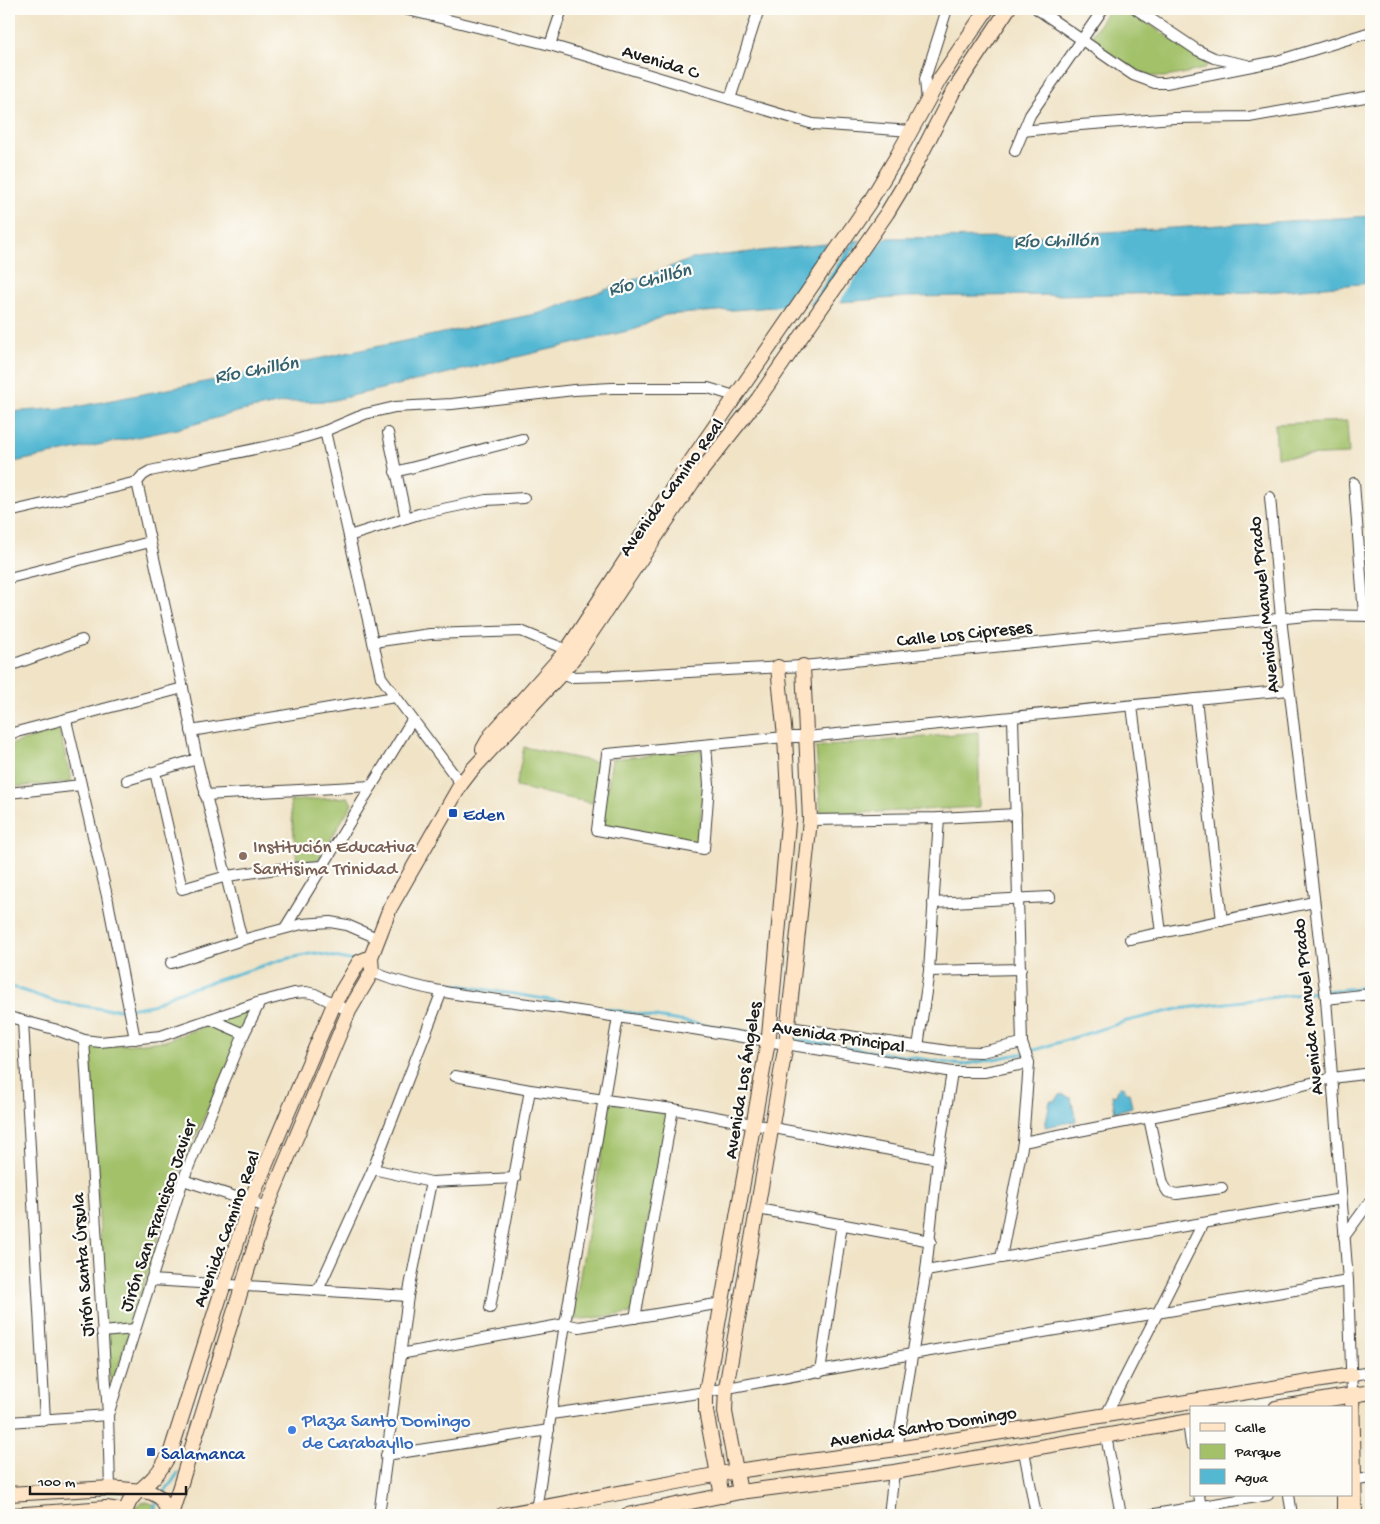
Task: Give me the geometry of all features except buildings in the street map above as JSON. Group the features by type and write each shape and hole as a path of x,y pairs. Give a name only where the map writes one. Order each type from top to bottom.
{"main road":[{"name":"Avenida Camino Real","path":"471,771 491,735 567,650 682,474 869,203 939,80 987,9"},
{"name":"Avenida Camino Real","path":"170,1515 267,1208 349,1011 372,972 371,957 390,908 461,784 560,675 581,647 692,483 758,399 888,213 913,170 953,92 1008,9"},
{"name":"Avenida Los Ángeles","path":"740,1492 725,1412 726,1388 786,1044 810,820 802,666"},
{"name":"Avenida Los Ángeles","path":"722,1496 706,1410 706,1392 770,1024 789,812 785,737 778,667"},
{"name":"Avenida Camino Real","path":"125,1513 128,1503 137,1491 153,1478 164,1465 171,1451 250,1202 334,1004 359,962 371,957"},
{"name":"Avenida Manuel Prado","path":"1344,1400 1345,1376"},
{"name":"Avenida Santo Domingo","path":"502,1515 717,1474 897,1449 1345,1376"},
{"path":"1293,1406 1344,1400 1371,1392"},
{"path":"627,1515 740,1492 894,1472 1190,1422"},
{"name":"Avenida Manuel Prado","path":"1353,1481 1355,1515"},
{"path":"9,1494 110,1488 137,1491 152,1493 161,1498 170,1515"},
{"path":"1344,1496 1344,1515"},
{"path":"13,1515 106,1508 125,1513"}],"street":[{"name":"Avenida C","path":"404,9 550,45 813,124 911,131"},
{"path":"550,45 562,9"},
{"path":"730,99 759,9"},
{"path":"927,103 925,79 948,9"},
{"path":"1036,9 1133,75 1155,83 1166,83 1277,61 1371,32"},
{"path":"1015,151 1030,115 1102,9"},
{"path":"1136,9 1197,50 1214,58 1253,66"},
{"path":"1023,131 1174,118 1249,116 1371,96"},
{"path":"9,512 137,482 150,471 293,440 325,431 365,414 395,406 452,404 574,390 622,387 699,387 738,392"},
{"path":"325,431 381,678 461,784"},
{"path":"388,433 406,518"},
{"path":"395,472 522,439"},
{"path":"137,482 183,688 196,759 242,940"},
{"path":"1354,483 1367,615"},
{"name":"Avenida Manuel Prado","path":"1270,497 1280,618 1326,999 1348,1281 1345,1376"},
{"path":"349,536 406,518 486,500 524,498"},
{"path":"9,578 150,542"},
{"name":"Calle Los Cipreses","path":"560,675 571,677 614,676 802,666 1280,618 1316,615 1367,615"},
{"path":"373,642 430,634 521,631 567,650"},
{"path":"9,666 82,640"},
{"path":"9,734 183,688"},
{"path":"706,745 709,785 704,849 597,830 607,754 785,737 806,737 1012,718 1289,690"},
{"path":"191,731 395,696"},
{"path":"1196,699 1222,921"},
{"path":"1132,706 1161,933"},
{"path":"1000,1258 1022,1142 1029,1063 1022,1043 1012,718"},
{"path":"66,720 108,896 135,1039"},
{"path":"285,928 412,720"},
{"path":"127,780 196,759"},
{"path":"155,772 182,889 227,876 277,869 324,866"},
{"path":"9,792 81,785"},
{"path":"205,795 372,786"},
{"path":"810,820 940,818 1016,814"},
{"path":"918,1047 929,971 940,818"},
{"path":"933,903 1018,897 1050,897"},
{"path":"1130,939 1314,902"},
{"path":"171,963 242,940 302,924 330,922 347,925 377,938"},
{"path":"929,971 1021,969"},
{"name":"Avenida Principal","path":"372,972 388,979 442,991 618,1017 952,1072 984,1072 1029,1063"},
{"path":"318,1290 374,1169 442,991"},
{"path":"9,1016 84,1040 100,1042 167,1034 260,1002 294,993 306,992 315,994 349,1011"},
{"path":"1326,999 1371,994"},
{"name":"Jirón San Francisco Javier","path":"108,1415 183,1180 244,1034 260,1002"},
{"path":"536,1510 565,1324 618,1017"},
{"path":"210,1019 244,1034"},
{"path":"23,1021 45,1420"},
{"name":"Avenida Principal","path":"770,1024 948,1051 981,1052 1022,1043"},
{"name":"Jirón Santa Úrsula","path":"84,1040 108,1415 110,1488"},
{"path":"897,1449 931,1241 938,1159 952,1072"},
{"path":"1022,1142 1262,1095 1332,1078 1371,1073"},
{"path":"455,1076 530,1090 673,1109 938,1159"},
{"path":"490,1308 530,1090"},
{"path":"635,1318 673,1109"},
{"path":"1149,1118 1163,1184 1168,1192 1177,1194 1222,1188"},
{"path":"374,1169 431,1182 515,1178"},
{"path":"183,1180 267,1208"},
{"path":"378,1515 408,1296 431,1182"},
{"path":"926,1271 1341,1199"},
{"path":"1344,1237 1371,1200"},
{"path":"758,1209 931,1241"},
{"path":"1106,1415 1203,1223"},
{"path":"820,1372 842,1224"},
{"path":"151,1280 408,1296"},
{"path":"551,1414 706,1392 912,1354 1156,1315 1348,1281"},
{"path":"400,1354 565,1324 579,1327 722,1303"},
{"path":"102,1332 134,1329"},
{"path":"1345,1376 1371,1372"},
{"path":"9,1422 108,1415"},
{"path":"386,1455 549,1430"},
{"path":"1106,1436 1121,1515"},
{"path":"1024,1451 1036,1515"},
{"path":"889,1515 894,1472"},
{"path":"1353,1481 1371,1478"},
{"path":"1199,1496 1202,1511"},
{"path":"1149,1515 1202,1511 1264,1496"},
{"path":"1290,1496 1292,1515"}],"green space":[{"path":"1109,9 1127,9 1195,55 1204,58 1207,61 1207,66 1203,69 1163,77 1154,76 1135,69 1090,39"},
{"path":"1347,421 1349,454 1277,457 1275,424"},
{"path":"59,730 72,782 15,787 9,763 9,745"},
{"path":"978,732 980,807 821,815 816,747"},
{"path":"524,747 600,763 592,803 516,787"},
{"path":"702,750 703,789 699,843 602,824 612,759"},
{"path":"348,797 352,804 318,860 297,862 290,801"},
{"path":"253,1008 178,1176 111,1390 105,1325 90,1048 165,1041"},
{"path":"611,1102 668,1114 631,1314 572,1320"},
{"path":"142,1502 155,1505 159,1515 132,1515 135,1507"}],"water":[{"name":"Río Chillón","path":"1371,216 1371,283 1267,292 908,297 665,315 636,329 330,401 287,402 241,411 177,429 9,463 9,412 76,407 540,313 695,258 882,238 1023,237"},
{"path":"1120,1087 1124,1088 1125,1092 1129,1092 1132,1107 1115,1112 1112,1095 1116,1094"},
{"path":"1061,1094 1071,1098 1076,1121 1045,1127 1050,1101 1055,1101"}],"pier":[{"path":"886,235 838,304 816,306 863,237"},
{"path":"855,238 809,306 785,308 830,241"}],"waterway":[{"path":"9,986 57,1002 103,1009 129,1009 152,1005 176,993 281,960 315,953 354,961"},
{"path":"390,974 767,1035"},
{"path":"790,1039 962,1065 1025,1053 1127,1021 1178,1009 1371,987"},
{"path":"224,1324 224,1318 235,1287"},
{"path":"163,1495 178,1473"},
{"path":"131,1508 144,1515 149,1515 158,1502"}],"place":[{"name":"Eden","path":"453,813"},
{"name":"Institución Educativa Santisima Trinidad","path":"243,856"},
{"name":"Plaza Santo Domingo de Carabayllo","path":"292,1430"},
{"name":"Salamanca","path":"151,1452"}]}
